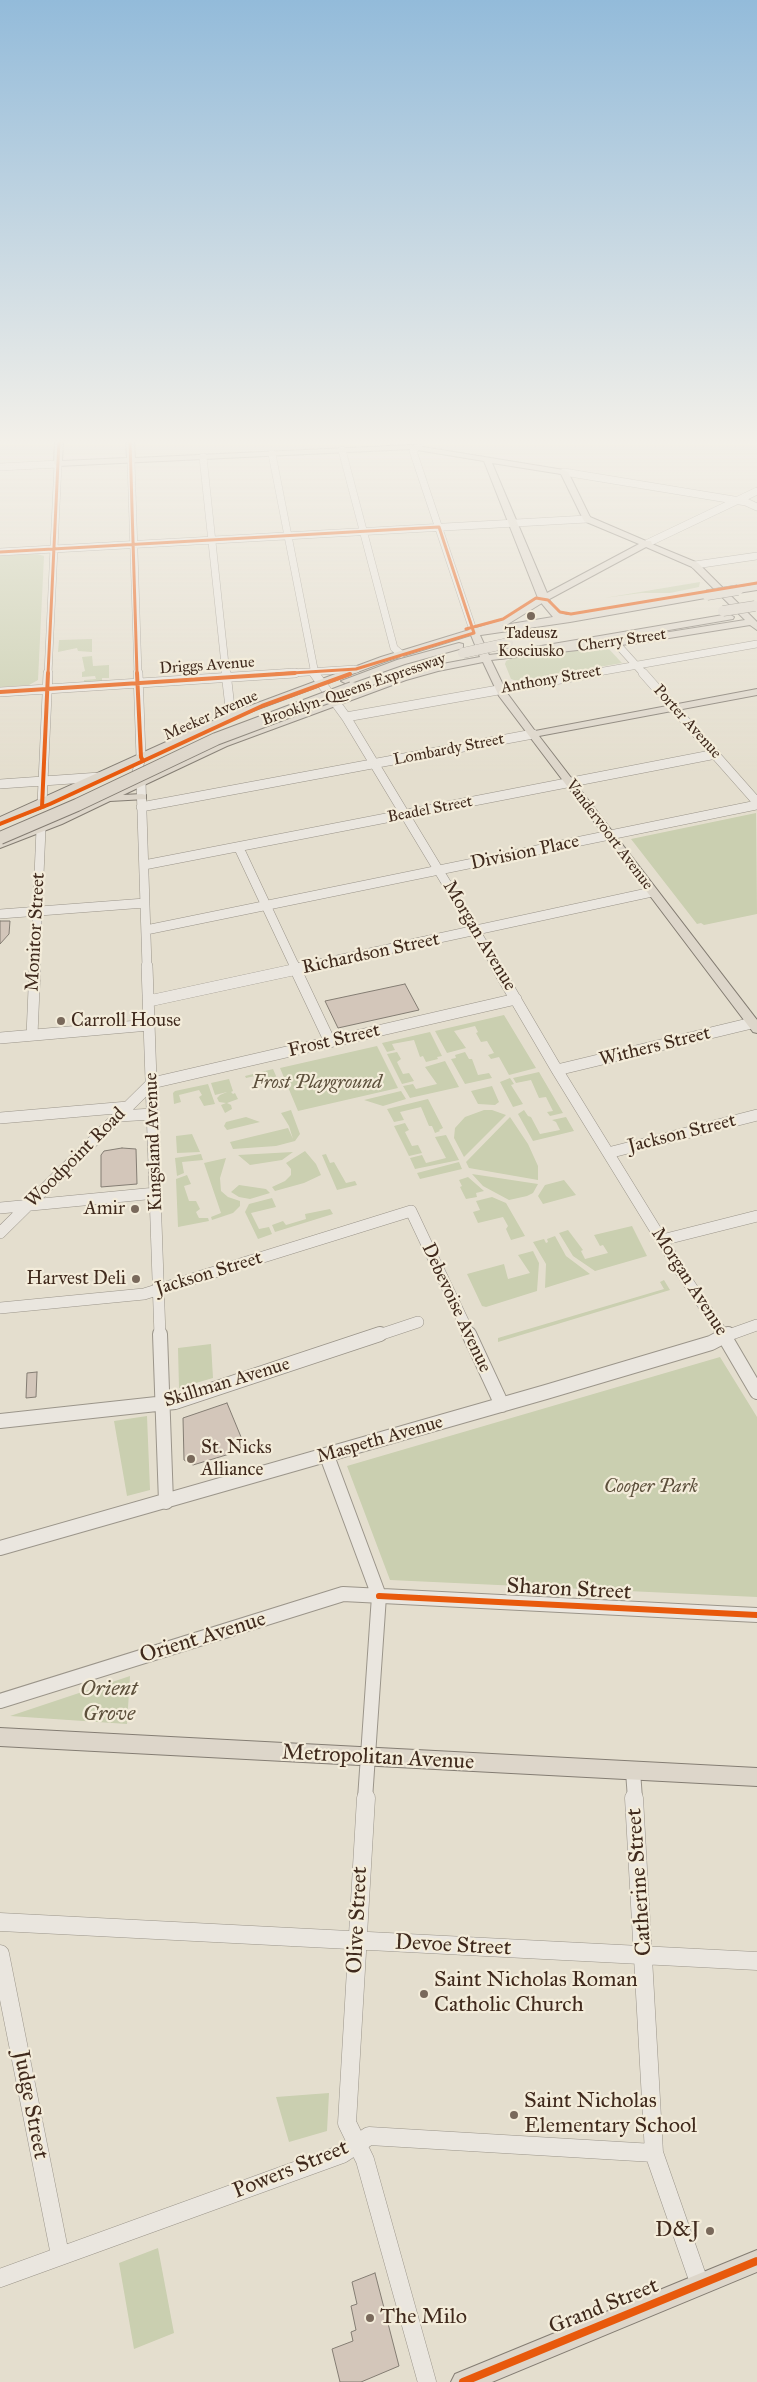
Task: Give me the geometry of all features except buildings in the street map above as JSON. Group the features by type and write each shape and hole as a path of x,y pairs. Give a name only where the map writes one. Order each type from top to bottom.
{"highway":[{"path":"740,592 757,587"},
{"name":"Brooklyn-Queens Expressway","path":"0,828 57,804 218,729 350,684 417,665 494,638 717,606 740,592 757,592"},
{"path":"543,599 554,614 570,619"},
{"path":"474,633 570,619 717,606 755,612"},
{"path":"651,619 717,606"},
{"path":"500,656 717,606"},
{"name":"Brooklyn-Queens Expressway","path":"461,649 508,643 670,615"},
{"name":"Brooklyn-Queens Expressway","path":"0,838 78,805 227,735 350,684"}],"main road":[{"path":"526,552 543,599"},
{"name":"Meeker Avenue","path":"0,821 42,804 231,716 356,669 510,620 543,599 631,552"},
{"path":"668,552 695,565 755,612"},
{"name":"Cherry Street","path":"486,659 616,643 755,612"},
{"name":"Vandervoort Avenue","path":"474,633 500,690 755,1026"},
{"name":"Meeker Avenue","path":"0,845 40,829 223,744 415,674 486,659"},
{"name":"Lombardy Street","path":"533,734 757,692"},
{"path":"104,800 141,802"},
{"name":"Metropolitan Avenue","path":"0,1737 757,1777"},
{"name":"Grand Street","path":"464,2382 757,2262"}],"street":[{"path":"42,804 54,552"},
{"name":"Kingsland Avenue","path":"133,552 141,757 137,772 142,782 141,802 166,1502"},
{"path":"213,552 231,716"},
{"name":"Morgan Avenue","path":"291,552 313,672 346,717 608,1153 724,1336 757,1392"},
{"path":"369,552 394,648 401,654"},
{"path":"447,552 474,633"},
{"path":"695,565 757,556"},
{"name":"Porter Avenue","path":"616,643 716,754 757,804"},
{"name":"Anthony Street","path":"346,717 757,644"},
{"name":"Driggs Avenue","path":"0,692 356,669"},
{"name":"Lombardy Street","path":"141,802 374,764 533,734"},
{"name":"Beadel Street","path":"144,865 716,754"},
{"path":"0,784 100,777"},
{"name":"Division Place","path":"146,930 757,804"},
{"name":"Monitor Street","path":"32,1035 40,829"},
{"path":"239,848 330,1042"},
{"name":"Richardson Street","path":"149,1001 652,892"},
{"path":"0,914 145,903"},
{"name":"Frost Street","path":"152,1083 516,999"},
{"path":"0,1038 149,1025"},
{"name":"Withers Street","path":"558,1070 755,1026"},
{"name":"Woodpoint Road","path":"0,1233 152,1083"},
{"path":"0,1118 128,1107"},
{"path":"119,1116 153,1114"},
{"name":"Jackson Street","path":"608,1153 757,1115"},
{"path":"0,1208 156,1193"},
{"name":"Jackson Street","path":"0,1308 144,1294 411,1210"},
{"name":"Debevoise Avenue","path":"411,1210 502,1405"},
{"path":"662,1240 757,1216"},
{"name":"Skillman Avenue","path":"0,1421 175,1402 418,1322"},
{"name":"Maspeth Avenue","path":"0,1548 502,1405 711,1343 724,1336 757,1325"},
{"name":"Olive Street","path":"327,1456 379,1596 347,2124 365,2160 427,2382"},
{"name":"Orient Avenue","path":"0,1701 343,1594 379,1596"},
{"name":"Sharon Street","path":"379,1596 757,1615"},
{"name":"Catherine Street","path":"633,1771 654,2153 700,2285"},
{"name":"Devoe Street","path":"0,1922 757,1961"},
{"name":"Judge Street","path":"0,1954 60,2255"},
{"name":"Powers Street","path":"0,2278 342,2154 369,2136 654,2153"}],"green space":[{"path":"37,554 44,556 38,680 29,685 0,687 0,556"},
{"path":"700,582 699,587 670,593 641,593 604,598"},
{"path":"92,639 92,652 78,651 77,648 58,652 59,640"},
{"path":"607,647 622,663 517,681 511,679 505,664 506,661 512,658"},
{"path":"92,656 93,666 109,665 109,678 102,678 102,681 84,683 84,680 96,679 95,676 82,677 82,672 85,671 82,657"},
{"path":"756,813 757,914 704,925 701,923 697,924 631,839"},
{"path":"504,1015 536,1068 509,1075 499,1057 491,1059 488,1055 494,1053 487,1041 481,1042 476,1033 478,1032 475,1026 454,1031 466,1048 447,1053 435,1031"},
{"path":"430,1032 442,1056 426,1062 423,1056 420,1057 414,1040 392,1044 395,1050 387,1052 382,1043"},
{"name":"Frost Playground","path":"377,1046 398,1088 298,1111 280,1068"},
{"path":"397,1052 401,1059 397,1062 403,1074 409,1073 414,1081 402,1084 387,1054"},
{"path":"465,1052 469,1059 472,1059 478,1075 489,1073 492,1078 465,1084 451,1059 456,1058 455,1055"},
{"path":"445,1061 459,1087 410,1098 403,1086 413,1084 416,1089 437,1084 425,1067"},
{"path":"273,1069 280,1085 268,1087 264,1074 246,1078 245,1076"},
{"path":"539,1072 563,1113 550,1116 547,1112 553,1111 546,1097 539,1098 531,1080 516,1083 513,1078"},
{"path":"510,1078 514,1084 511,1085 523,1104 513,1107 500,1082"},
{"path":"229,1079 233,1091 231,1092 235,1093 238,1099 227,1103 231,1105 232,1109 225,1113 221,1105 226,1103 219,1102 217,1098 227,1092 215,1095 211,1083"},
{"path":"208,1084 215,1104 204,1106 199,1097 202,1095 199,1090 179,1095 181,1102 174,1104 173,1093 175,1091"},
{"path":"492,1086 499,1102 495,1105 478,1104 471,1091"},
{"path":"401,1091 406,1099 383,1106 364,1100"},
{"path":"428,1099 443,1128 435,1133 432,1126 429,1126 421,1107 400,1112 404,1120 394,1122 387,1109"},
{"path":"291,1110 300,1134 295,1141 276,1146 233,1149 230,1142 288,1128 293,1139 289,1126 281,1113"},
{"path":"484,1110 492,1110 506,1115 464,1157 454,1138 455,1128 465,1117"},
{"path":"524,1110 531,1117 540,1134 560,1130 556,1122 552,1120 566,1117 574,1131 533,1141 518,1114"},
{"path":"246,1117 260,1122 227,1130 224,1126 226,1122"},
{"path":"510,1117 528,1144 538,1166 538,1180 469,1168 466,1162"},
{"path":"405,1123 409,1130 405,1132 412,1146 418,1145 422,1153 409,1156 394,1126"},
{"path":"192,1134 200,1152 177,1153 176,1136"},
{"path":"446,1135 459,1160 415,1169 410,1158 422,1155 426,1163 446,1158 435,1137"},
{"path":"305,1151 316,1164 321,1175 304,1183 275,1191 272,1187 285,1181 291,1175 291,1169 286,1163"},
{"path":"293,1152 282,1160 250,1165 238,1155"},
{"path":"201,1154 203,1160 182,1162 184,1173 177,1176 175,1158"},
{"path":"326,1154 330,1163 334,1162 346,1183 355,1181 357,1185 337,1190 322,1155"},
{"path":"226,1158 220,1178 221,1191 228,1197 240,1201 240,1206 233,1213 212,1220 211,1217 221,1213 204,1163"},
{"path":"459,1162 462,1169 420,1179 417,1173"},
{"path":"472,1174 538,1184 533,1193 509,1200 483,1186"},
{"path":"187,1175 191,1184 184,1186 189,1201 196,1201 200,1209 196,1212 199,1218 208,1218 209,1221 178,1227 176,1179"},
{"path":"468,1177 484,1191 476,1193 477,1197 466,1199 459,1180"},
{"path":"564,1180 576,1195 543,1204 538,1196 545,1185"},
{"path":"239,1185 266,1189 270,1193 250,1199 239,1197 231,1192"},
{"path":"492,1197 506,1203 525,1236 511,1240 506,1229 508,1226 503,1217 478,1223 473,1212 480,1210 476,1201"},
{"path":"272,1198 276,1207 251,1213 259,1229 269,1227 272,1234 258,1239 245,1212 249,1204"},
{"path":"330,1209 333,1214 275,1232 272,1225 283,1221 286,1225 306,1219 305,1214"},
{"path":"632,1226 647,1256 595,1271 573,1256 559,1233 568,1230 583,1250 581,1251 585,1259 608,1253 603,1245 600,1246 594,1235"},
{"path":"555,1236 566,1256 590,1274 545,1288 546,1264 533,1242 544,1239 546,1243 548,1242 547,1239"},
{"path":"533,1251 539,1263 537,1291 486,1307 482,1306 467,1274 504,1264 508,1279 530,1273 518,1255"},
{"path":"664,1280 670,1290 498,1342 498,1338 664,1289 660,1282"},
{"path":"211,1344 213,1378 179,1388 178,1348"},
{"name":"Cooper Park","path":"720,1357 757,1417 757,1597 390,1580 347,1466"},
{"path":"147,1416 150,1490 127,1496 114,1421"},
{"name":"Orient Grove","path":"130,1676 127,1724 10,1716"},
{"path":"329,2093 327,2131 289,2142 276,2097"},
{"path":"158,2248 174,2333 134,2349 119,2263"}],"cycle path":[{"path":"42,807 54,552"},
{"path":"133,552 137,683 141,757 143,761"},
{"path":"0,692 356,669 474,633 447,552"},
{"path":"466,629 503,619 536,598 548,600 560,612 571,614 757,583"},
{"path":"0,824 50,804 262,706 350,674"},
{"path":"379,1596 757,1615"},
{"path":"463,2382 757,2261"}],"place":[{"name":"Tadeusz Kosciusko","path":"531,616"},
{"name":"Carroll House","path":"61,1021"},
{"name":"Amir","path":"135,1209"},
{"name":"Harvest Deli","path":"136,1279"},
{"name":"St. Nicks Alliance","path":"191,1459"},
{"name":"Saint Nicholas Roman Catholic Church","path":"424,1994"},
{"name":"Saint Nicholas Elementary School","path":"514,2115"},
{"name":"D&J","path":"710,2231"},
{"name":"The Milo","path":"370,2318"}]}
